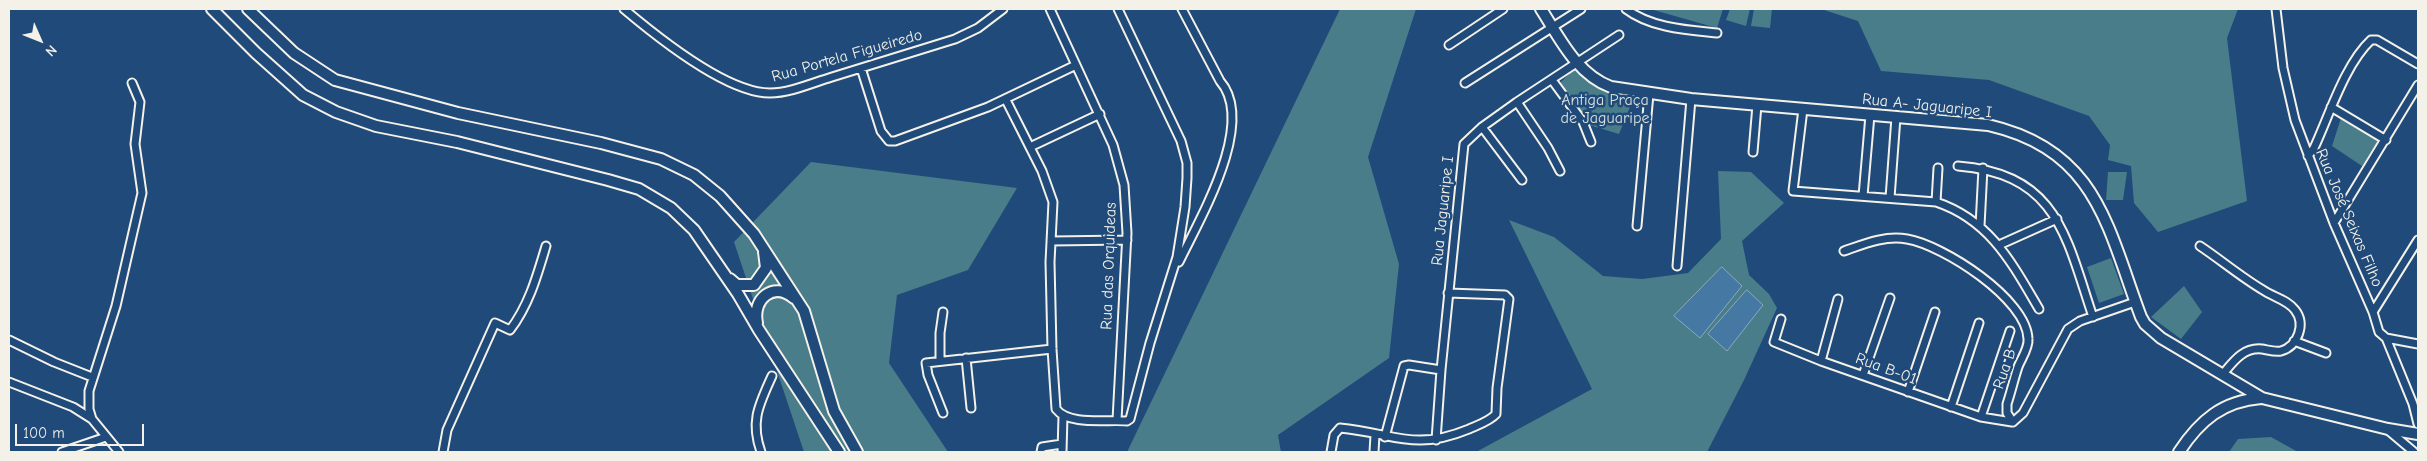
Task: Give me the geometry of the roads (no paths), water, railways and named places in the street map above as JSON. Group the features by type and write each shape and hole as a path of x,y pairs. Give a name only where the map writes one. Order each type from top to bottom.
{"main road":[{"path":"212,9 256,53 303,94 336,112 376,126 457,142 640,189 671,208 694,230 738,294 759,330 839,452"},
{"path":"248,9 294,53 335,80 458,113 601,143 661,159 694,175 720,196 762,245 804,311 834,411 856,452"},
{"name":"Rua A- Jaguaripe I","path":"1541,9 1584,72 1600,83 1620,90 1691,99 1972,124 2003,129 2036,142 2064,160 2084,182 2100,206 2141,317 2152,331 2262,398"},
{"path":"722,272 737,285 754,284 766,268 766,257 762,245"},
{"path":"759,330 755,314 759,303 771,291 777,290 787,293 804,311"},
{"path":"2179,452 2194,431 2214,412 2238,401 2262,398 2388,430 2418,434"}],"street":[{"name":"Rua Portela Figueiredo","path":"624,9 693,61 729,81 757,92 782,92 967,34 1003,9"},
{"name":"Rua das Orquideas","path":"1050,9 1100,114 1122,171 1127,213 1127,240 1116,420"},
{"path":"1118,9 1184,151 1187,178 1185,207 1173,276"},
{"path":"1006,100 1030,147 1051,196 1052,349 1056,409 1063,416 1092,421 1127,421 1130,419 1150,343 1173,276 1222,172 1231,126 1232,106 1228,91 1220,81 1182,9"},
{"path":"1449,45 1503,9"},
{"path":"1465,83 1581,9"},
{"path":"1626,9 1663,25 1682,30 1717,33"},
{"name":"Rua José Seixas Filho","path":"2276,12 2288,96 2308,156 2334,223 2373,312 2379,332 2386,338 2413,404 2418,424"},
{"name":"Rua Jaguaripe I","path":"1436,440 1448,293 1464,144 1482,127 1517,102 1619,35"},
{"path":"2308,156 2319,137 2331,107 2363,50 2371,40 2377,40 2418,64"},
{"path":"861,68 881,132 889,141 900,140 1006,100 1076,65"},
{"path":"1552,80 1583,122 1590,142"},
{"path":"92,419 88,401 92,377 116,306 142,193 135,144 140,102 132,83"},
{"path":"2334,223 2418,85"},
{"path":"1636,226 1649,94"},
{"path":"1677,266 1691,99"},
{"path":"1517,102 1548,148 1560,171"},
{"path":"1753,152 1757,104"},
{"path":"2331,107 2386,140"},
{"path":"1803,109 1793,191 1936,202 1947,206 1980,226 1999,245 2038,309"},
{"path":"1030,147 1100,114"},
{"path":"1863,196 1870,115"},
{"path":"1890,198 1896,117"},
{"path":"1482,127 1522,180"},
{"path":"1958,166 1983,168 2008,176 2024,185 2050,208 2065,235 2093,317"},
{"path":"1936,202 1938,168"},
{"path":"1980,226 1983,168"},
{"path":"1999,245 2057,219"},
{"name":"Rua B","path":"1844,251 1884,239 1906,238 1929,244 1979,275 2002,294 2025,324 2029,341 2007,404 2007,413 2013,422 2023,413 2068,329 2080,321 2135,302"},
{"path":"1051,241 1127,240"},
{"path":"2373,312 2418,240"},
{"path":"443,452 448,430 495,323 510,330 518,320 532,292 546,246"},
{"path":"2200,246 2264,291 2295,309 2300,322 2294,341 2281,351 2249,350 2241,354 2222,375"},
{"path":"1331,452 1334,436 1340,428 1404,440 1436,440 1469,429 1496,414 1497,388 1510,299 1505,296 1448,293"},
{"path":"1821,362 1838,298"},
{"path":"1863,375 1890,298"},
{"path":"940,361 940,333 943,312"},
{"path":"1908,392 1934,312"},
{"name":"Rua B-01","path":"1781,319 1774,342 1821,362 1981,417 2013,422"},
{"path":"1951,406 1979,323"},
{"path":"1981,417 2010,331"},
{"path":"2386,338 2418,344"},
{"path":"9,340 54,362 92,377"},
{"path":"2294,341 2326,353"},
{"path":"943,413 928,375 926,363 1052,349"},
{"path":"966,358 971,408"},
{"path":"1385,437 1404,366 1409,365 1441,370"},
{"path":"761,452 755,424 756,414 772,376"},
{"path":"9,382 73,407 92,419 119,452"},
{"path":"1041,452 1042,447 1062,448 1063,416"},
{"path":"2388,430 2414,452"},
{"path":"1374,452 1375,435"},
{"path":"62,452 106,437"}],"water":[{"path":"1722,267 1742,286 1700,338 1674,316"},
{"path":"1747,290 1763,305 1727,351 1708,334"}],"park label":[{"name":"Antiga Praça de Jaguaripe","path":"1605,109"}]}
